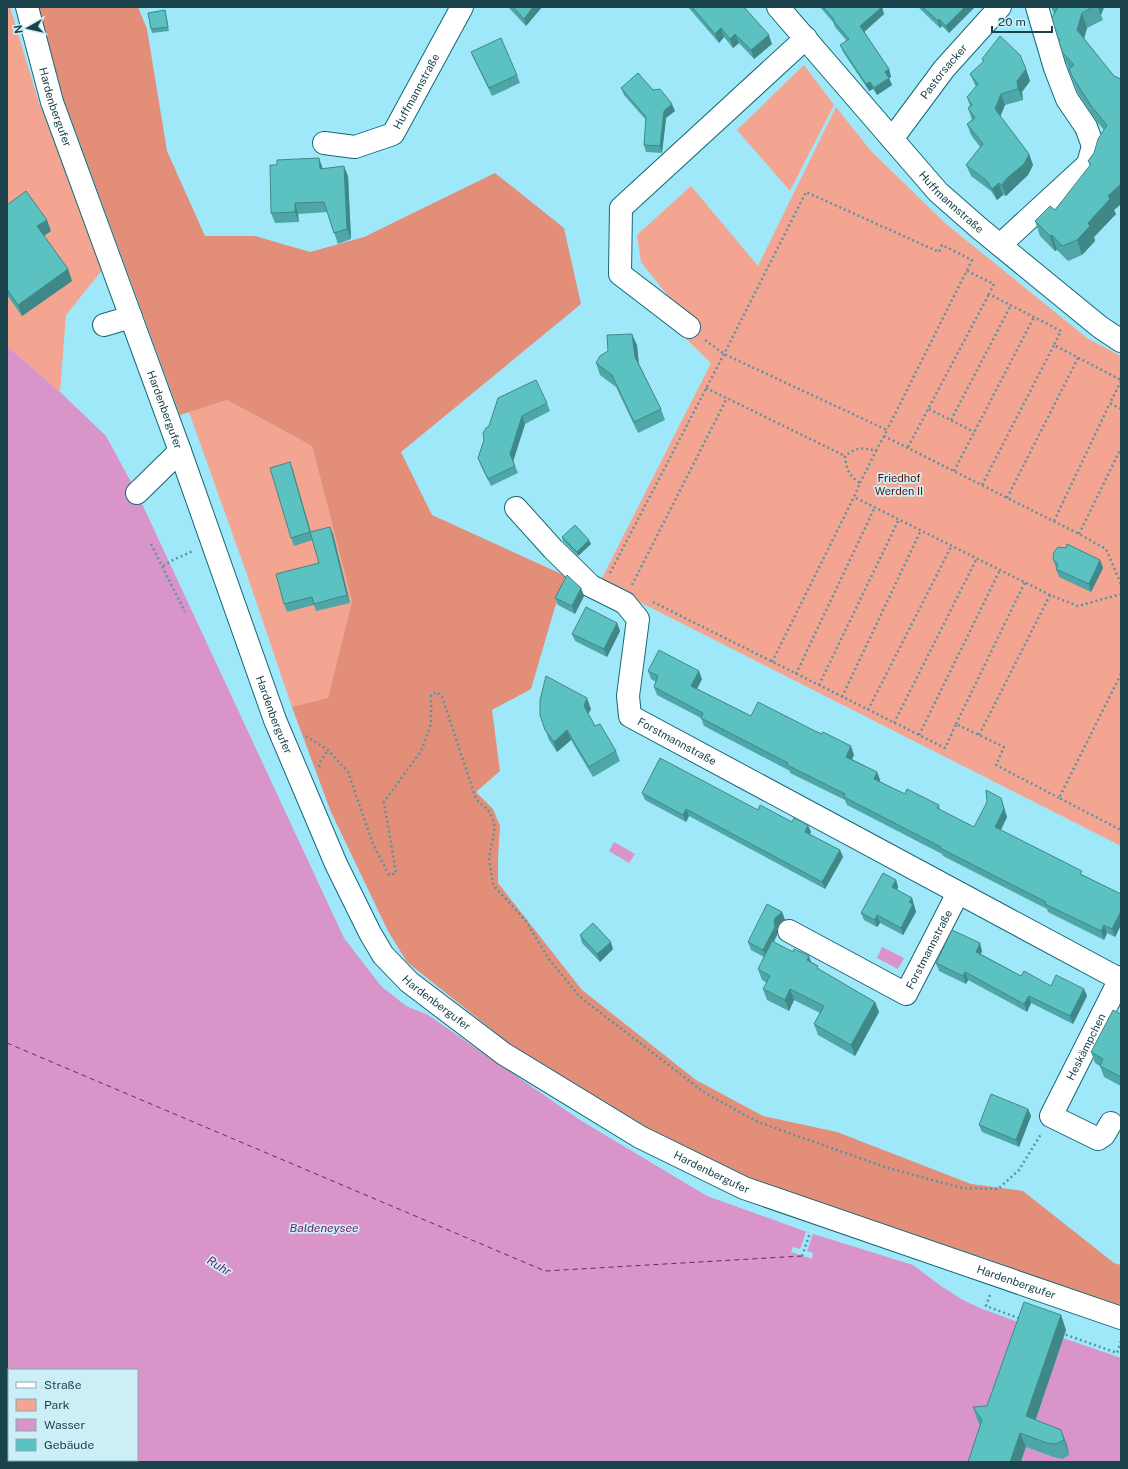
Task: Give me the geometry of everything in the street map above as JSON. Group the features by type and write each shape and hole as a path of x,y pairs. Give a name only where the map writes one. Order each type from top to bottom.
{"street":[{"name":"Hardenbergufer","path":"27,7 52,102 180,451 275,720 336,864 370,933 383,955 410,982 504,1054 640,1137 744,1188 1121,1318"},
{"name":"Huffmannstraße","path":"324,144 355,148 393,134 462,7"},
{"name":"Huffmannstraße","path":"778,7 938,192 1100,327 1121,341"},
{"name":"Pastorsacker","path":"892,139 944,69 1000,7"},
{"path":"1000,245 1088,164 1093,146 1086,127 1067,99 1055,68 1037,7"},
{"path":"689,327 620,274 621,208 806,38"},
{"path":"104,325 131,317"},
{"path":"137,493 180,451"},
{"name":"Forstmannstraße","path":"516,508 553,549 592,586 625,603 638,619 628,696 630,716 958,893 1121,978"},
{"name":"Forstmannstraße","path":"789,931 906,994 958,893"},
{"name":"Heskämpchen","path":"1051,1116 1121,978"},
{"path":"1051,1116 1098,1139 1104,1135 1111,1123"}],"path":[{"path":"607,579 806,192 939,252 942,245 972,260 772,662"},
{"path":"908,448 994,284 966,271"},
{"path":"982,485 1060,331 989,294"},
{"path":"950,420 1011,305"},
{"path":"954,471 1034,317"},
{"path":"1054,345 1121,381 1054,521"},
{"path":"724,354 887,430"},
{"path":"1007,498 1078,358"},
{"path":"706,388 845,456"},
{"path":"629,590 726,398"},
{"path":"1110,403 1121,409"},
{"path":"929,409 974,432"},
{"path":"884,436 1054,521 1106,549 1121,584"},
{"path":"845,456 854,450 864,448 876,451"},
{"path":"1079,534 1121,448"},
{"path":"845,456 846,469 852,478 860,483"},
{"path":"854,497 1050,595 1078,606 1121,594"},
{"path":"796,674 875,507"},
{"path":"820,685 899,519"},
{"path":"842,696 920,530"},
{"path":"151,544 186,612"},
{"path":"868,710 952,546"},
{"path":"894,723 977,558"},
{"path":"163,566 173,560"},
{"path":"919,735 1000,570"},
{"path":"651,601 945,748 1024,582"},
{"path":"979,735 1050,595"},
{"path":"1059,798 1121,674"},
{"path":"328,750 348,772 373,844 389,875 396,873 384,802 421,751 431,724 431,695 437,692 442,697 476,799 490,812 495,827 489,858 493,885 526,921 548,958 580,997 705,1093 758,1122 888,1168 962,1188 998,1189 1019,1170 1051,1116"},
{"path":"956,724 1004,747 996,764 1121,830"},
{"path":"802,1256 810,1233"},
{"path":"993,1309 1023,1320"},
{"path":"1060,1333 1117,1353 1121,1341"}],"green space":[{"path":"7,7 10,7 39,103 103,269 66,315 60,392 7,346"},
{"path":"804,65 834,105 790,191 737,130"},
{"name":"Friedhof Werden II","path":"836,107 871,151 945,223 1087,338 1121,356 1121,846 600,582 711,363 679,332 688,321 641,262 637,235 691,186 758,266"},
{"path":"227,400 312,446 352,601 328,699 292,707 189,412"},
{"path":"7,1385 8,1461 134,1462 7,1462"}],"shaded area":[{"path":"38,7 138,7 147,29 167,151 205,236 255,236 310,252 364,237 495,173 564,228 581,304 401,452 432,515 568,577 555,607 531,689 492,710 500,771 476,792 493,809 500,826 498,883 582,990 696,1080 763,1116 837,1132 971,1184 1023,1191 1114,1263 1121,1265 1121,1307 975,1255 750,1180 639,1128 515,1048 407,962 388,931 331,812 292,707 328,698 352,601 312,446 227,400 180,415 63,97"}],"water":[{"name":"Baldeneysee","path":"7,346 60,392 106,436 137,493 344,938 381,986 406,1006 428,1015 580,1120 707,1196 810,1233 913,1265 963,1300 1026,1325 978,1462 139,1462 138,1461 138,1369 8,1369 7,1384"},
{"path":"614,842 635,854 629,863 609,851"},
{"path":"882,947 904,958 898,969 877,958"},
{"path":"1063,1338 1121,1358 1121,1462 1021,1462 1026,1447 1062,1459 1032,1431"}],"pier":[{"path":"806,1232 813,1234 807,1251 813,1253 812,1259 791,1252 793,1247 800,1249"}],"building":[{"path":"513,7 533,7 524,19"},
{"path":"692,7 744,7 769,35 751,50 735,34 730,39 721,28 715,34"},
{"path":"823,7 882,7 860,26 889,69 885,72 889,78 874,88 870,82 866,84 840,45 849,39"},
{"path":"923,7 965,7 946,26 939,19 938,21"},
{"path":"1058,7 1093,7 1082,13 1077,30 1114,76 1121,79 1121,184 1108,196 1110,199 1088,223 1090,226 1077,240 1062,246 1052,235 1050,236 1035,221 1050,206 1055,210 1091,164 1088,161 1094,153 1098,139 1107,125 1092,107 1073,78 1069,69 1074,65 1063,53 1052,18"},
{"path":"165,10 168,27 151,29 148,13"},
{"path":"1000,36 1020,55 1026,69 1017,81 1018,89 1001,94 995,109 1029,154 1024,164 1006,179 1002,185 999,183 992,189 986,180 966,165 983,144 967,124 975,118 968,108 972,105 967,97 978,84 970,74 984,61 982,59"},
{"path":"501,38 517,75 489,88 471,52"},
{"path":"638,73 653,90 660,89 672,104 664,111 660,146 644,145 646,117 621,88"},
{"path":"319,158 320,169 344,166 347,229 334,233 324,202 295,203 295,212 271,213 270,165 277,165 277,160"},
{"path":"26,191 47,220 37,226 68,269 18,305 7,289 7,205"},
{"path":"632,334 635,357 661,409 634,422 612,375 596,363 600,356 608,351 607,335"},
{"path":"536,380 547,403 522,416 510,454 515,466 488,479 478,458 484,440 483,433 489,426 498,398"},
{"path":"290,462 310,532 291,538 270,468"},
{"path":"575,525 589,540 577,552 562,537"},
{"path":"330,527 347,595 314,604 312,597 284,604 276,574 319,563 310,532"},
{"path":"1067,544 1100,560 1089,584 1056,569 1058,565 1053,559 1054,552 1058,547 1066,548"},
{"path":"567,575 581,588 572,606 555,598"},
{"path":"586,607 617,623 604,649 572,634"},
{"path":"659,650 699,671 691,686 751,716 758,702 815,731 822,734 823,732 851,746 846,757 877,772 874,779 905,794 907,789 939,805 937,808 974,827 987,802 986,790 1001,798 1004,809 995,827 1082,871 1080,874 1121,894 1121,911 1112,929 1104,925 1101,931 1045,904 1046,902 844,797 845,794 787,765 788,763 701,718 703,713 654,687 658,676 648,671"},
{"path":"546,676 587,698 584,706 595,726 600,724 616,751 589,767 567,730 554,742 545,730 540,715 540,700"},
{"path":"660,758 758,810 760,805 792,822 794,818 808,825 805,832 840,850 822,882 686,809 683,815 642,793"},
{"path":"883,873 896,880 892,887 912,898 909,902 913,904 901,928 877,915 875,920 861,913"},
{"path":"767,904 782,912 775,918 775,927 763,950 748,942"},
{"path":"593,923 611,942 597,954 580,935"},
{"path":"952,930 980,943 976,952 1021,976 1024,971 1051,986 1056,975 1084,989 1070,1016 1029,996 1024,1004 965,972 963,976 936,963"},
{"path":"772,941 793,952 794,949 809,956 807,960 818,966 817,968 875,1002 851,1045 814,1024 824,1006 790,989 785,1000 763,989 770,976 758,969"},
{"path":"1113,1010 1121,1014 1121,1077 1100,1066 1103,1059 1091,1052"},
{"path":"991,1094 1028,1109 1016,1140 979,1125"},
{"path":"1024,1302 1061,1315 1026,1416 1061,1430 1064,1440 1056,1444 1047,1443 1020,1433 1010,1462 968,1462 982,1420 973,1407 987,1406"}],"ferry route":[{"path":"7,1043 545,1271 802,1256"}],"water label":[{"name":"Ruhr","path":"219,1266"}]}
